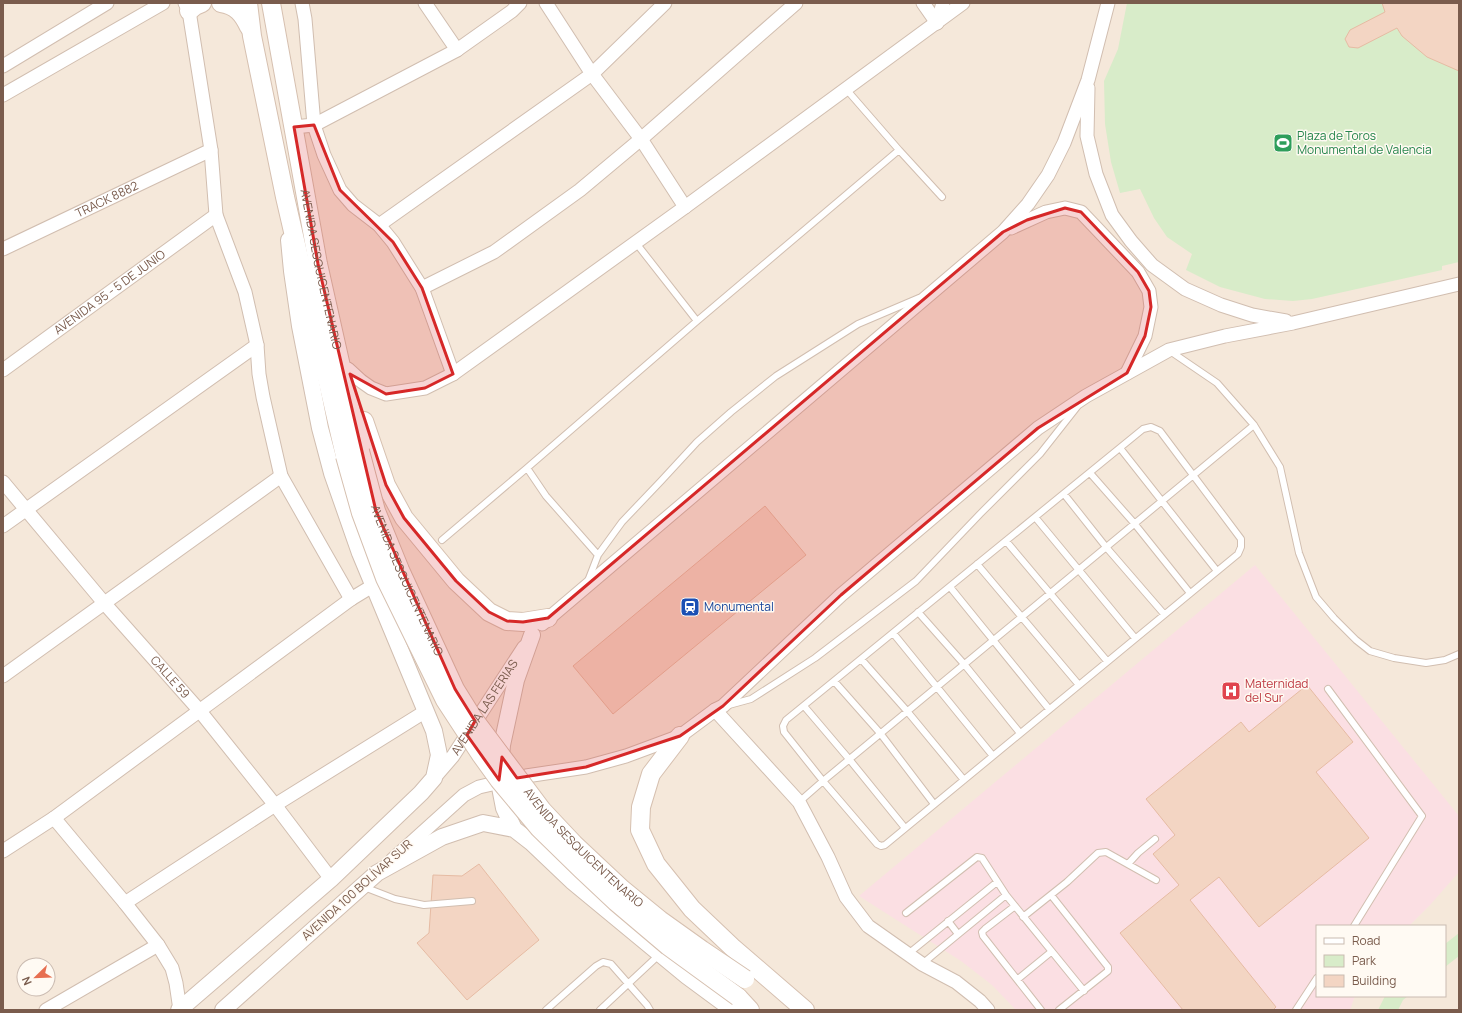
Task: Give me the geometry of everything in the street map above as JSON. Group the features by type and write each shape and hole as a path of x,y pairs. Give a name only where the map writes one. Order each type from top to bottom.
{"main road":[{"path":"221,3 228,4 238,9 245,18 252,36"},
{"name":"AVENIDA SESQUICENTENARIO","path":"248,3 252,36 285,197 352,454 400,570 455,689 473,718 542,810 574,844 622,889 660,920 702,950 799,1010"},
{"name":"AVENIDA SESQUICENTENARIO","path":"271,3 318,264 335,334 361,513 385,578 445,700 481,756 499,780 539,828 616,902 740,1006"},
{"path":"335,334 386,485 404,518 456,581 489,612 507,621 523,622 548,618"},
{"path":"680,736 651,774 641,806 640,830 656,864 692,909 732,947 805,1010"}],"street":[{"path":"3,66 107,3"},
{"path":"3,95 163,3"},
{"path":"302,3 305,19 314,125 324,155 340,190 353,205 379,225 393,242 422,288 453,374"},
{"path":"425,3 457,50"},
{"path":"294,127 314,125 457,50 512,11 520,3"},
{"path":"546,3 592,74 641,139 685,207"},
{"path":"379,225 592,74 666,3"},
{"path":"422,288 494,252 580,190 641,139 796,3"},
{"path":"923,3 937,23"},
{"path":"937,23 944,3"},
{"path":"348,369 371,388 386,394 425,388 453,374 636,243 963,3"},
{"path":"1003,232 1028,204 1048,175 1064,143 1088,80 1108,3"},
{"path":"192,6 211,150 216,215 245,292 257,345 259,374 281,476 350,599"},
{"path":"1088,80 1087,136 1096,174 1112,215 1131,241 1152,265 1185,289 1221,305 1252,315 1293,323"},
{"name":"TRACK 8882","path":"3,249 211,150"},
{"path":"180,1010 331,878 421,793 434,778 439,755 434,731 360,553 335,480 320,428 300,326 292,271 285,197"},
{"path":"1003,232 1046,212 1065,208 1081,212 1138,272 1149,291 1151,307 1145,336 1127,373"},
{"name":"AVENIDA 95 - 5 DE JUNIO","path":"3,370 216,215"},
{"name":"AVENIDA LAS FERIAS","path":"434,778 453,756 532,635 548,618 1003,232"},
{"path":"499,782 526,776 586,767 626,756 680,736 719,708 841,595 1038,428 1086,396 1169,350 1225,336 1293,323 1459,284"},
{"path":"3,526 257,345"},
{"path":"3,676 281,476"},
{"name":"CALLE 59","path":"3,482 105,604 199,710 275,804 331,878"},
{"path":"3,850 54,818 350,599 374,585"},
{"path":"532,635 515,687 502,745 499,782 504,808 514,829 532,843 572,881 687,976 740,1006"},
{"path":"719,708 799,802 828,857 846,897 868,926 922,964 956,982 980,1001 988,1010"},
{"path":"125,903 275,804 426,711"},
{"name":"AVENIDA 100 BOLÍVAR SUR","path":"222,1010 464,795 479,787 499,782"},
{"path":"54,818 125,903 158,946 172,968 180,1010"},
{"path":"378,873 442,838 483,823 514,829"},
{"path":"46,1010 158,946"}],"lane":[{"path":"846,89 942,197"},
{"path":"442,540 899,150"},
{"path":"636,243 697,321"},
{"path":"586,587 598,555 622,522 697,442 731,412 776,376 858,324 934,292"},
{"path":"1169,350 1217,383 1254,425 1280,467 1299,553 1316,597 1334,618 1356,640 1370,651 1426,663 1445,660 1459,654"},
{"path":"719,708 751,698 815,658 916,581 1040,454 1086,396"},
{"path":"799,802 1050,592 1254,425"},
{"path":"1151,427 1160,431 1193,475 1241,539 1242,547 1238,554 885,845 881,846 877,844 823,781 784,732 783,726 786,720 1143,429 1151,427"},
{"path":"1120,448 1218,571"},
{"path":"527,468 546,496 598,555"},
{"path":"1090,472 1134,523 1190,593"},
{"path":"1064,494 1106,547 1164,614"},
{"path":"1036,517 1135,638"},
{"path":"1006,541 1107,661"},
{"path":"977,564 1079,685"},
{"path":"950,587 1049,709"},
{"path":"918,612 964,664 1020,733"},
{"path":"893,633 993,756"},
{"path":"861,659 908,711 964,780"},
{"path":"834,681 880,733 934,804"},
{"path":"1328,689 1422,816 1355,925"},
{"path":"804,706 905,828"},
{"path":"1128,864 1138,853 1155,839"},
{"path":"1023,917 1051,895 1098,853 1106,852 1156,880"},
{"path":"906,913 977,857 982,858 1006,895 1084,991"},
{"path":"908,954 997,882"},
{"path":"362,887 395,899 424,905 472,900"},
{"path":"922,964 1006,895"},
{"path":"1051,895 1108,967 1108,971 1058,1010"},
{"path":"1015,906 982,932 1041,1010"},
{"path":"948,921 958,934"},
{"path":"1018,979 1051,952"},
{"path":"600,1010 660,954"},
{"path":"546,1010 596,966 603,962 612,964 650,1010"},
{"path":"1296,1010 1316,980"}],"highlighted area":[{"path":"314,125 340,190 393,242 422,288 453,374 425,388 386,394 350,374 386,485 404,518 456,581 489,612 507,621 523,622 548,618 1003,232 1027,220 1065,208 1081,212 1138,272 1149,291 1151,307 1145,336 1127,373 1038,428 841,595 723,706 680,736 586,767 517,778 502,757 499,780 467,735 475,721 455,689 376,511 318,264 294,127"}],"shaded area":[{"path":"3,3 1459,3 1459,1010 3,1010"},
{"name":"Maternidad del Sur","path":"1255,565 1459,816 1459,872 1410,925 1316,925 1316,997 1355,997 1350,1010 1016,1010 992,985 961,961 859,896"}],"green space":[{"name":"Plaza de Toros Monumental de Valencia","path":"1127,3 1459,3 1459,262 1442,266 1442,270 1312,299 1293,301 1265,299 1220,287 1186,270 1192,254 1167,237 1154,218 1140,189 1120,193 1111,162 1105,124 1104,81 1118,49"},
{"path":"1459,933 1459,956 1446,966 1446,943"},
{"path":"1384,997 1407,997 1403,1000 1398,1010 1378,1010"}],"building":[{"path":"1382,3 1459,3 1459,71 1427,57 1402,36 1397,28 1358,48 1349,47 1345,39 1350,30 1385,12"},
{"path":"765,506 806,555 613,714 573,666"},
{"path":"1307,685 1353,742 1316,772 1369,838 1259,927 1219,877 1190,900 1276,1007 1273,1010 1183,1010 1120,933 1179,885 1153,854 1175,835 1146,799 1241,722 1249,732"},
{"path":"479,864 539,940 467,1000 417,943 429,933 433,875 462,876"}],"place":[{"name":"Plaza de Toros Monumental de Valencia","path":"1283,143"},
{"name":"Monumental","path":"690,607"},
{"name":"Maternidad del Sur","path":"1231,691"}]}
